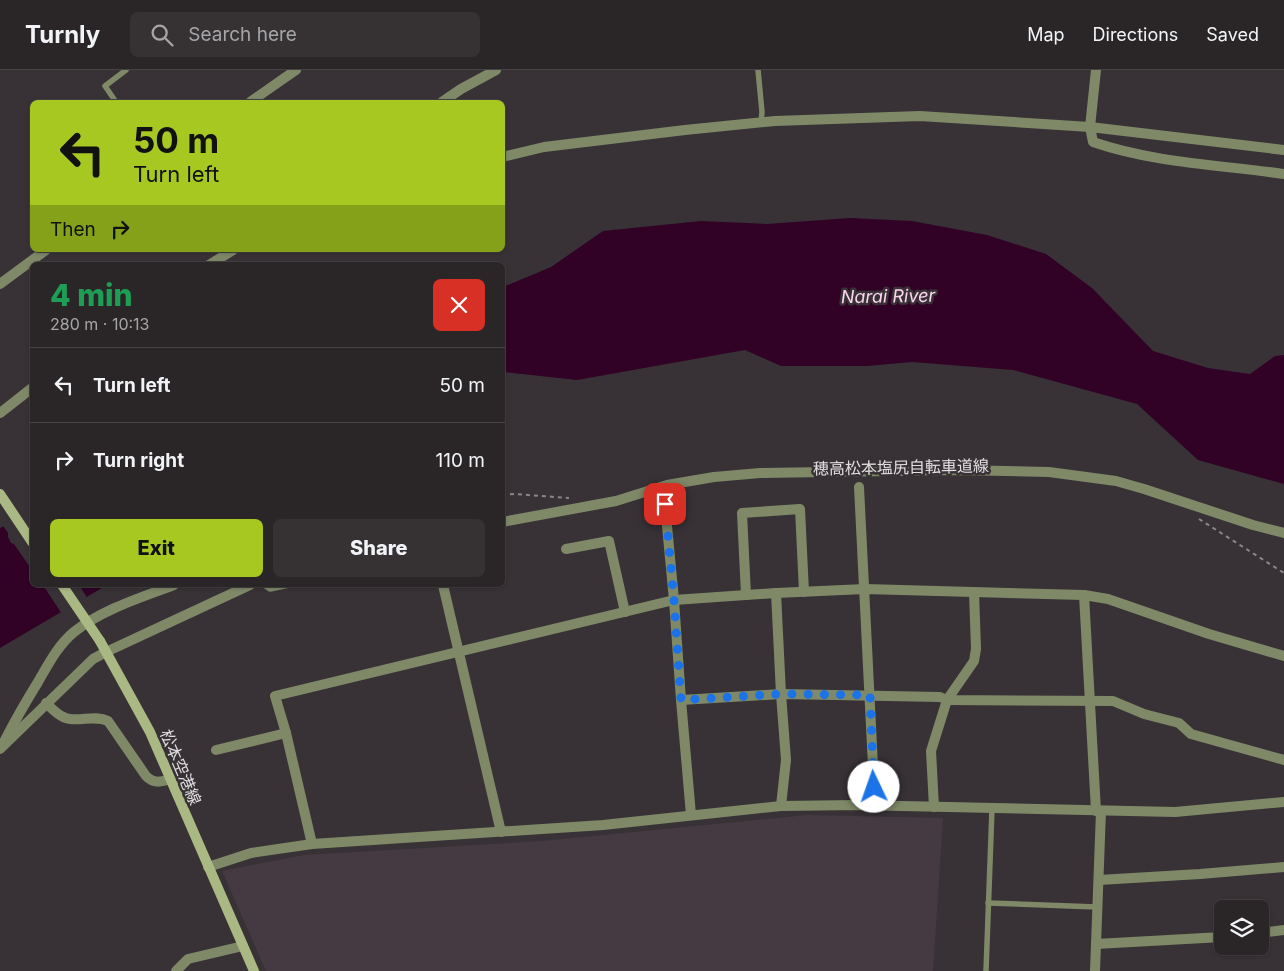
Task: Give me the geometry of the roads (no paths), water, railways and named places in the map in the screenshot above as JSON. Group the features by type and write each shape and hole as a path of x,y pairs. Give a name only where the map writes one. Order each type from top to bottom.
{"main road":[{"path":"0,494 30,539"},
{"name":"松本空港線","path":"63,587 100,641 150,732 254,971"}],"street":[{"path":"253,100 296,70"},
{"path":"445,100 461,88 496,70"},
{"path":"1096,70 1090,127 1093,142 1151,156 1284,174"},
{"path":"505,156 544,146 685,130 761,123 920,116 1090,127 1284,150"},
{"path":"0,284 43,252"},
{"path":"214,262 230,252"},
{"path":"0,413 30,390"},
{"path":"505,521 616,500 667,485 723,476 760,473 985,471 1049,472 1116,482 1144,488 1254,525 1284,533"},
{"path":"859,487 875,806"},
{"path":"665,504 691,815"},
{"path":"746,595 742,513 800,509 804,592"},
{"path":"566,549 609,541 625,612"},
{"path":"1,748 13,723 54,654 73,633 104,613 169,587"},
{"path":"1,748 92,660 246,587"},
{"path":"443,587 501,832"},
{"path":"312,844 286,733 275,696 674,600 865,589 1084,595 1108,599 1209,634 1284,656"},
{"path":"934,807 930,751 947,700 974,661 976,649 974,592"},
{"path":"776,593 786,760 782,806"},
{"path":"1084,595 1098,811 1099,880 1095,971"},
{"path":"681,700 781,694 940,697 947,700 1113,701 1144,714 1179,723 1191,734 1284,760"},
{"path":"46,704 55,712 68,719 102,718 108,721 151,781 157,782 170,779"},
{"path":"216,750 286,733"},
{"path":"208,866 251,853 312,844 603,825 782,806 1175,812 1284,802"},
{"path":"1099,880 1284,867"},
{"path":"1269,932 1284,930"},
{"path":"1096,944 1214,937"},
{"path":"176,971 188,959 243,946"}],"lane":[{"path":"115,100 105,86 126,70"},
{"path":"758,70 762,112 761,123"},
{"path":"267,587 270,589 280,587"},
{"path":"986,971 992,809"},
{"path":"988,903 1097,907"}],"water":[{"name":"Narai River","path":"850,218 912,221 987,235 1046,254 1092,288 1153,351 1208,368 1250,374 1275,356 1284,355 1284,484 1198,460 1137,404 1013,370 912,362 867,366 781,366 745,350 577,380 505,372 505,286 551,267 603,231 701,221 767,224"},
{"path":"30,513 30,587 104,587 0,648 0,528"}]}
